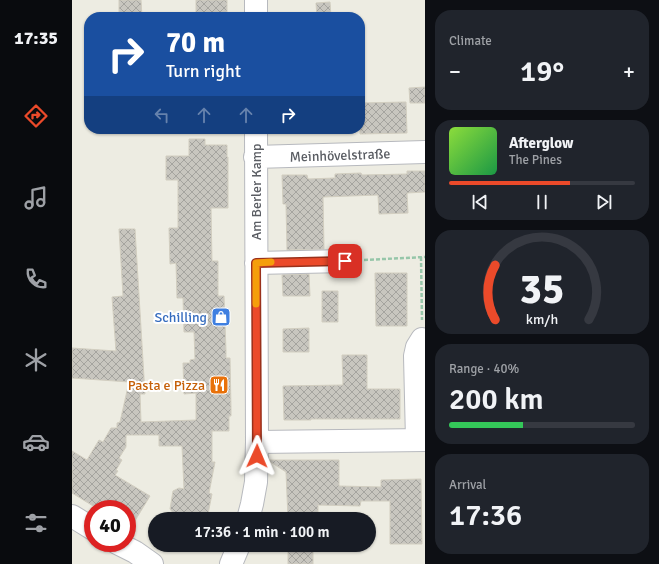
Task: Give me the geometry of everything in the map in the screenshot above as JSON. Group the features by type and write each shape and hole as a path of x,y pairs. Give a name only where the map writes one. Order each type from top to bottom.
{"street":[{"path":"256,0 256,12"},
{"name":"Am Berler Kamp","path":"250,512 256,482 257,442 256,134"},
{"name":"Meinhövelstraße","path":"255,157 425,152"},
{"path":"256,263 345,261"},
{"path":"257,442 421,440 415,356 417,347 422,339"},
{"path":"72,516 84,523"},
{"path":"135,552 152,564"},
{"path":"231,564 236,552"}],"path":[{"path":"345,261 423,257 422,339"}],"building":[{"path":"119,0 141,0 142,12 119,12"},
{"path":"196,0 227,0 227,12 196,12"},
{"path":"330,2 331,12 317,12 316,3"},
{"path":"425,87 425,103 410,103 409,88"},
{"path":"406,102 407,133 365,134 365,103"},
{"path":"189,139 205,139 205,145 227,145 228,208 211,208 212,261 218,261 218,296 224,296 226,358 230,358 231,416 229,416 229,431 212,431 212,462 215,462 209,493 212,494 208,512 172,512 170,509 173,491 179,488 184,489 182,446 159,446 159,435 126,435 126,447 119,458 122,460 116,470 118,471 115,475 150,496 136,519 136,500 84,500 72,493 72,451 87,460 99,440 103,442 111,428 117,428 117,423 120,422 129,382 72,378 72,348 116,351 112,297 123,296 119,229 135,229 145,394 140,394 141,422 196,420 196,393 184,394 183,363 190,363 190,360 195,359 194,332 184,332 183,298 177,298 176,263 170,264 169,228 178,228 178,180 166,180 166,156 189,156"},
{"path":"407,171 425,171 425,192 407,193 408,213 379,214 378,195 323,197 324,249 287,250 286,204 283,204 282,175 307,175 308,179 335,178 335,174 407,174"},
{"path":"375,273 407,273 407,326 376,326"},
{"path":"309,274 310,296 283,296 282,275"},
{"path":"322,291 338,291 338,322 322,322"},
{"path":"309,328 309,352 283,352 283,329"},
{"path":"342,355 367,355 367,389 400,389 400,419 284,420 283,386 343,385"},
{"path":"339,460 339,486 381,487 381,480 421,479 422,544 390,544 390,501 361,501 360,506 318,505 318,512 288,512 286,472 269,461"},
{"path":"288,552 313,552 313,564 288,564"}],"slow traffic":[{"path":"256,304 256,263 271,262"}],"place":[{"name":"Schilling","path":"221,317"},
{"name":"Pasta e Pizza","path":"219,385"}],"route":[{"path":"257,456 256,263 345,261"}]}
